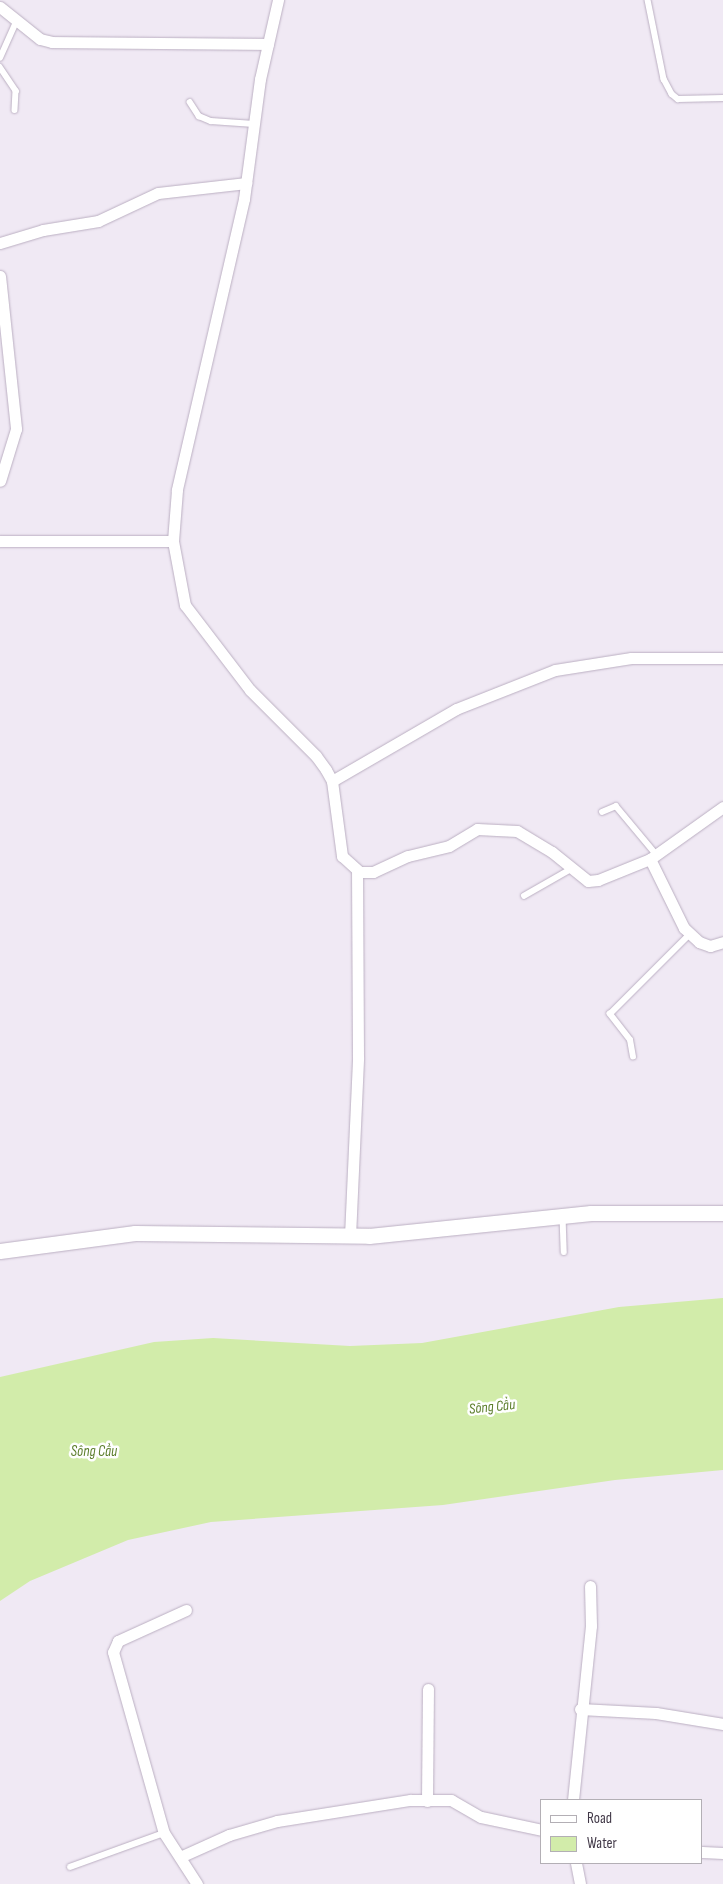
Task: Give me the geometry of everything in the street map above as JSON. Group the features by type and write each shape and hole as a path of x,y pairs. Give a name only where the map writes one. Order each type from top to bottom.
{"street":[{"path":"278,0 254,124 246,183 178,490 173,541 184,605 199,627 250,690 316,756 329,776 342,856 357,871 373,872 408,856 449,846 477,829 498,828 517,831 552,852 588,881 598,880 653,857 723,807"},
{"path":"0,7 40,39 52,42 268,44"},
{"path":"0,243 43,230 98,221 158,193 246,183"},
{"path":"0,276 16,429 0,481"},
{"path":"0,541 173,541"},
{"path":"329,776 456,709 555,670 631,658 723,658"},
{"path":"653,857 663,890 690,934 710,946 723,942"},
{"path":"350,1236 358,1057 357,871"},
{"path":"0,1251 136,1233 350,1236 605,1213 723,1214"},
{"path":"572,1799 580,1709 591,1626 590,1586"},
{"path":"186,1610 118,1641 113,1652 164,1833 197,1884"},
{"path":"428,1690 428,1800"},
{"path":"580,1709 656,1714 723,1724"},
{"path":"180,1857 229,1835 276,1821 428,1800 451,1800 481,1817 540,1830"},
{"path":"703,1852 723,1853"},
{"path":"576,1864 580,1884"}],"lane":[{"path":"648,0 664,79 672,94 678,99 723,98"},
{"path":"0,58 17,20"},
{"path":"0,67 16,91 14,110"},
{"path":"190,102 198,116 211,121 254,124"},
{"path":"602,812 616,806 653,857"},
{"path":"524,896 570,868"},
{"path":"633,1057 630,1040 610,1014 690,934"},
{"path":"563,1216 564,1252"},
{"path":"70,1867 164,1833"}],"water":[{"name":"Sông Cầu","path":"723,1298 723,1470 615,1480 443,1505 211,1522 128,1540 30,1581 0,1601 0,1377 154,1342 213,1338 350,1346 422,1343 619,1307"}]}
